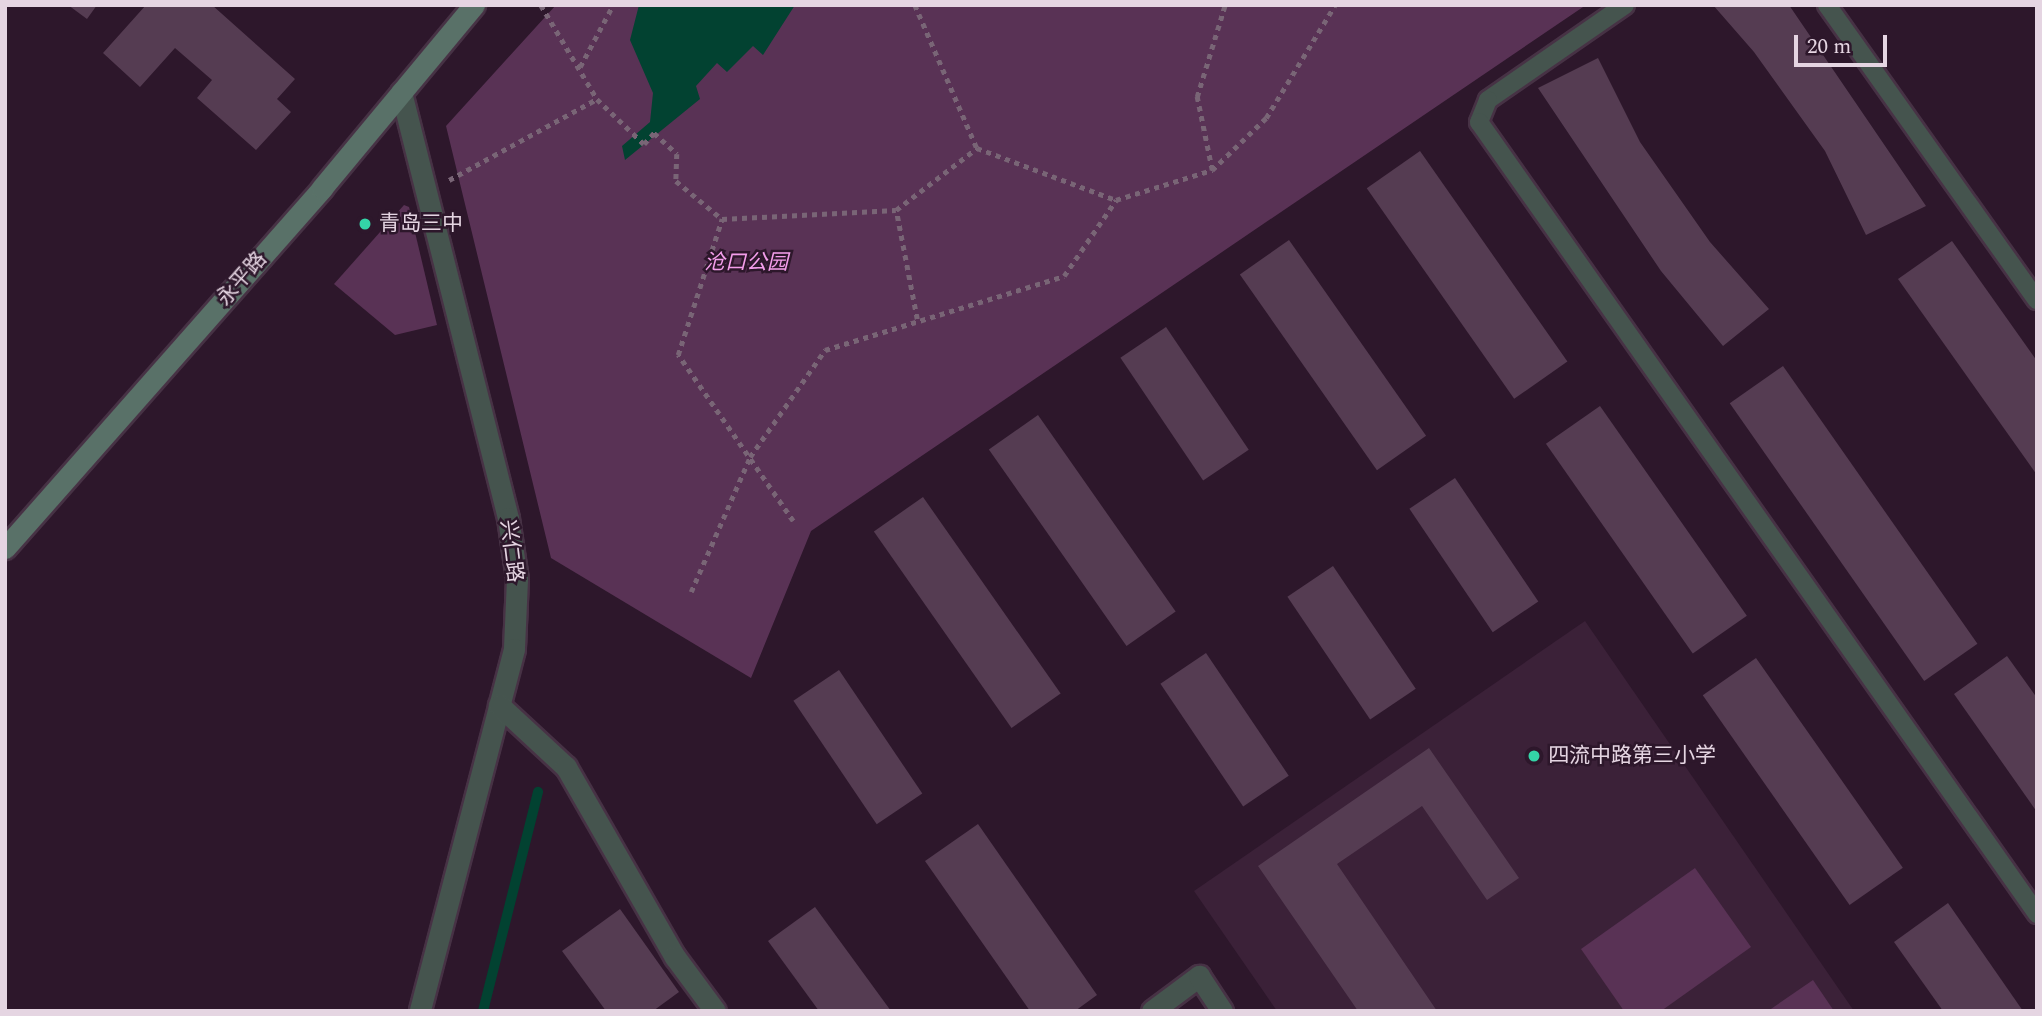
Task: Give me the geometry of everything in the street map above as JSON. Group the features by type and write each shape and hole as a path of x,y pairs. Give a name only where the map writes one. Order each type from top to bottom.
{"main road":[{"name":"永平路","path":"5,548 474,5"}],"street":[{"name":"兴仁路","path":"401,92 509,518 517,579 515,635 420,1011"},
{"path":"499,705 566,767 675,957 715,1011"},
{"path":"1152,1011 1199,976 1222,1011"}],"lane":[{"path":"1625,5 1488,100 1479,122 2037,914"},
{"path":"1827,5 2037,300"}],"path":[{"path":"541,5 597,99 644,144 654,133 677,154 676,181 722,219 896,210 977,148"},
{"path":"579,68 613,5"},
{"path":"915,5 977,148 1116,200 1212,170 1266,118 1335,5"},
{"path":"1212,170 1197,97 1225,5"},
{"path":"427,192 597,99"},
{"path":"691,592 750,457 825,350 1064,276 1116,200"},
{"path":"896,210 917,320"},
{"path":"722,219 677,355 793,521"}],"shaded area":[{"path":"639,5 795,5 763,55 753,46 727,72 717,63 696,86 700,99 625,160 622,146 650,122 653,93 630,40"},
{"name":"四流中路第三小学","path":"1585,621 1854,1011 1277,1011 1194,891"}],"green space":[{"name":"沧口公园","path":"556,5 1586,5 811,531 751,678 551,558 446,126"},
{"path":"404,205 409,207 437,325 395,335 334,284"},
{"path":"1695,868 1751,947 1661,1011 1624,1011 1581,949"},
{"path":"1813,980 1834,1011 1768,1011"}],"building":[{"path":"68,5 97,5 87,19"},
{"path":"146,5 212,5 295,79 277,99 291,112 256,150 197,98 212,80 175,48 140,87 103,53"},
{"path":"1713,5 1789,5 1926,206 1866,235 1825,151 1754,52"},
{"path":"1598,58 1640,142 1710,242 1769,309 1723,346 1661,271 1538,88"},
{"path":"1420,151 1567,362 1514,399 1367,188"},
{"path":"1289,240 1426,436 1377,470 1240,274"},
{"path":"1952,241 2037,361 2037,475 1898,279"},
{"path":"1166,327 1249,450 1203,480 1120,358"},
{"path":"1783,366 1977,644 1924,681 1730,403"},
{"path":"1600,406 1747,616 1693,654 1546,444"},
{"path":"1038,415 1176,612 1127,646 989,449"},
{"path":"1455,478 1538,602 1493,632 1409,509"},
{"path":"923,497 1061,694 1012,728 874,531"},
{"path":"1333,566 1416,689 1370,719 1287,597"},
{"path":"1206,653 1289,776 1243,806 1160,684"},
{"path":"2007,656 2037,698 2037,812 1954,694"},
{"path":"1756,658 1903,868 1850,905 1703,695"},
{"path":"839,670 922,794 877,824 793,701"},
{"path":"1429,748 1519,878 1487,900 1422,806 1337,864 1437,1011 1358,1011 1258,866"},
{"path":"978,824 1097,995 1075,1011 1030,1011 925,861"},
{"path":"1948,903 2023,1011 1943,1011 1894,942"},
{"path":"815,907 891,1011 819,1011 768,941"},
{"path":"620,909 679,992 653,1011 606,1011 562,951"}],"waterway":[{"path":"483,1011 538,792"}],"place":[{"name":"青岛三中","path":"365,224"},
{"name":"四流中路第三小学","path":"1534,756"}]}
